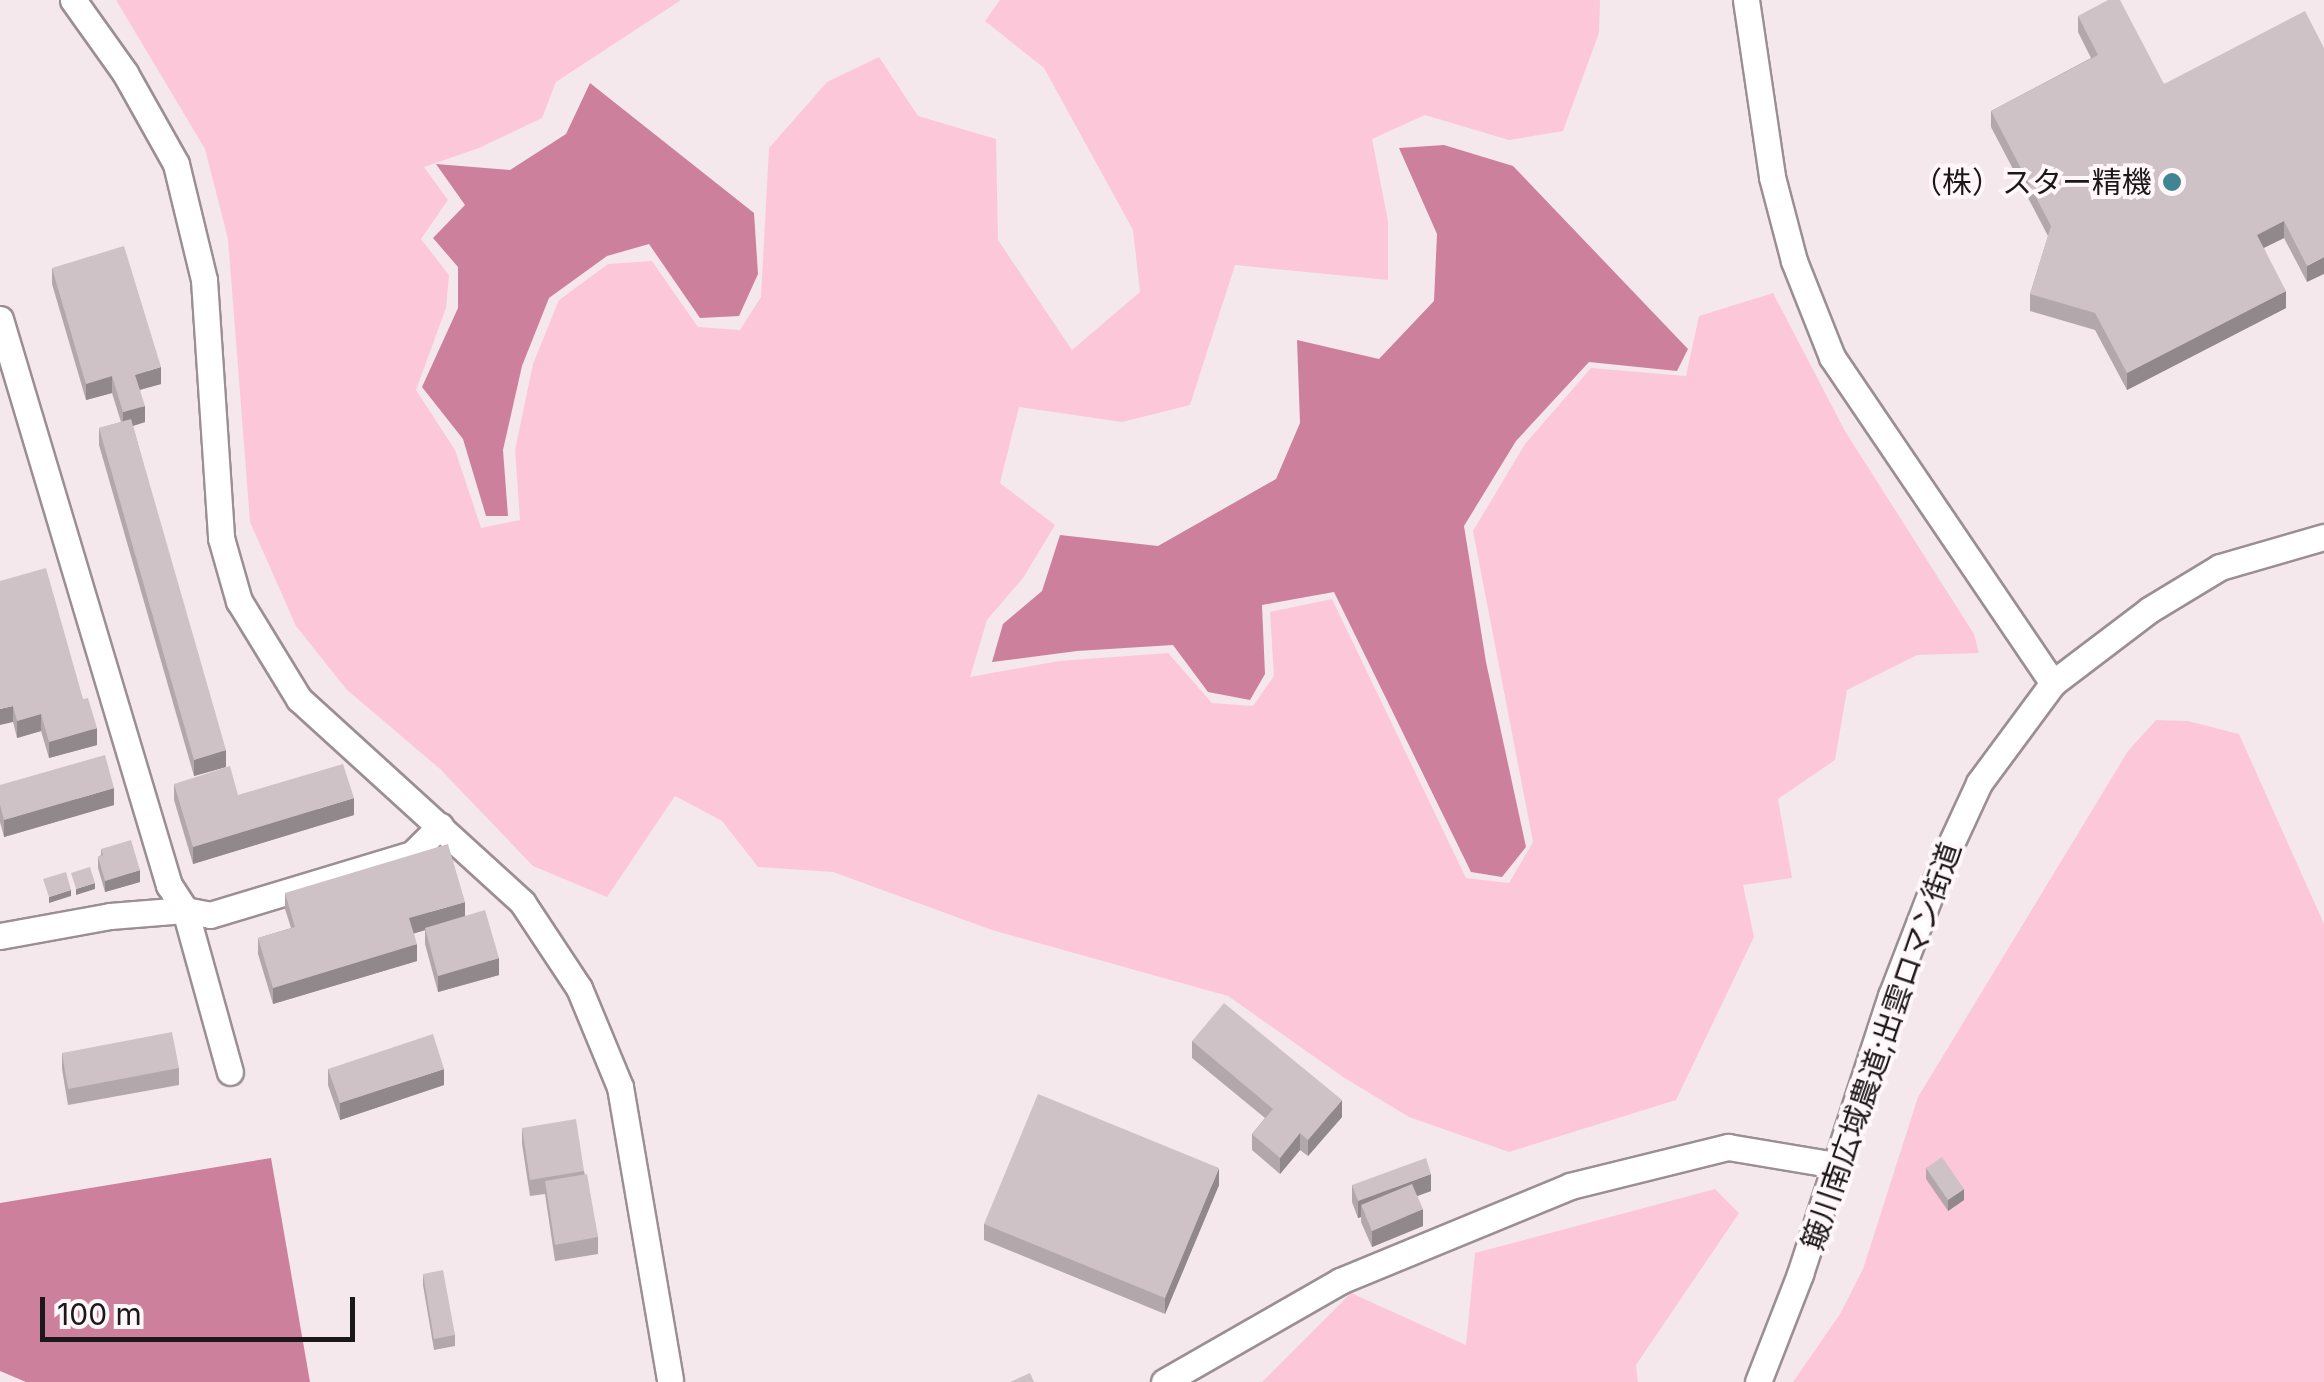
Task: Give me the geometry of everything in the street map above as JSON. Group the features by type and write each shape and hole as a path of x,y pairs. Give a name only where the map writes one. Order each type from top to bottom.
{"street":[{"path":"74,0 125,72 176,164 204,280 221,538 239,601 299,699 522,902 579,988 620,1086 667,1381"},
{"path":"1746,0 1772,176 1794,261 1832,357 2053,683"},
{"path":"0,319 8,373 168,885 185,910 230,1072"},
{"name":"簸川南広域農道;出雲ロマン街道","path":"1758,1382 1891,996 1978,783 2053,683 2149,610 2220,567 2324,537"},
{"path":"0,936 110,916 185,910 210,915 412,854 440,826"},
{"path":"1164,1382 1340,1281 1570,1186 1728,1147 1835,1165"}],"shaded area":[{"path":"116,0 681,0 556,82 542,118 479,148 424,167 448,200 421,239 449,275 446,308 416,390 455,450 481,528 520,520 515,450 533,364 559,300 608,264 652,261 698,327 740,330 761,297 769,148 827,82 879,57 918,116 996,139 998,240 1072,350 1140,292 1133,230 1044,68 985,21 1000,0 1600,0 1599,33 1563,131 1509,140 1425,115 1372,139 1388,221 1388,280 1235,265 1190,405 1122,422 1019,407 1000,483 1055,525 1023,578 987,620 970,677 1059,661 1168,653 1212,703 1253,706 1274,676 1270,612 1332,599 1466,878 1509,883 1533,842 1473,531 1525,444 1591,368 1686,376 1699,316 1773,293 1845,431 1974,634 1979,653 1917,655 1847,690 1835,760 1778,799 1792,878 1743,885 1754,937 1676,1100 1509,1152 1409,1117 1343,1077 1228,996 992,930 833,872 758,867 722,821 675,796 607,897 533,866 440,769 347,690 296,626 250,522 228,239 205,149"},
{"path":"590,83 754,213 758,274 739,316 700,318 649,244 607,256 549,298 522,366 503,450 508,516 486,516 463,439 422,387 458,308 458,267 433,238 465,205 436,164 510,170 566,134"},
{"path":"1444,145 1513,166 1688,349 1677,371 1589,362 1516,441 1464,526 1486,662 1526,847 1502,877 1471,872 1334,592 1262,605 1265,674 1250,700 1208,692 1173,645 1077,651 992,662 1003,624 1042,591 1060,535 1158,546 1276,479 1300,423 1297,340 1379,359 1434,301 1437,234 1399,148"},
{"path":"2156,720 2188,721 2239,734 2324,924 2324,1382 1793,1382 1840,1314 1863,1269 1918,1097 2128,751"},
{"path":"271,1158 310,1382 26,1382 0,1371 0,1203"},
{"path":"1715,1189 1739,1213 1636,1365 1638,1382 1262,1382 1351,1293 1466,1345 1475,1253"}],"building":[{"name":"（株）スター精機","path":"2108,0 2120,0 2164,84 2305,11 2324,48 2324,257 2307,266 2284,221 2257,235 2286,291 2127,373 2095,313 2030,294 2051,226 1991,111 2098,55 2078,16"},
{"path":"124,246 161,367 135,375 145,406 123,412 112,376 86,384 52,268"},
{"path":"131,419 226,750 194,760 99,428"},
{"path":"46,568 83,699 88,698 97,728 49,742 41,714 17,721 13,706 0,709 0,581"},
{"path":"105,755 114,788 4,820 0,785"},
{"path":"343,764 354,798 193,847 174,784 230,766 238,795"},
{"path":"131,840 140,870 105,881 98,857 103,855 101,849"},
{"path":"448,844 465,902 409,918 417,944 273,988 258,938 295,927 285,893"},
{"path":"90,867 95,883 76,889 71,873"},
{"path":"66,872 71,890 49,897 43,879"},
{"path":"485,910 499,958 438,976 425,928"},
{"path":"1224,1003 1342,1100 1308,1140 1300,1133 1280,1158 1252,1134 1273,1109 1192,1041"},
{"path":"172,1032 179,1068 68,1089 62,1053"},
{"path":"433,1034 444,1069 340,1103 328,1069"},
{"path":"1038,1094 1219,1168 1165,1298 984,1224"},
{"path":"576,1119 584,1171 530,1180 522,1128"},
{"path":"1942,1157 1964,1189 1948,1200 1926,1168"},
{"path":"1426,1158 1431,1174 1358,1201 1352,1185"},
{"path":"587,1174 598,1237 555,1245 545,1181"},
{"path":"1412,1184 1423,1209 1372,1231 1361,1205"},
{"path":"443,1270 455,1335 434,1339 423,1274"},
{"path":"1030,1373 1034,1382 1010,1382"}],"place":[{"name":"（株）スター精機","path":"2172,182"}]}
